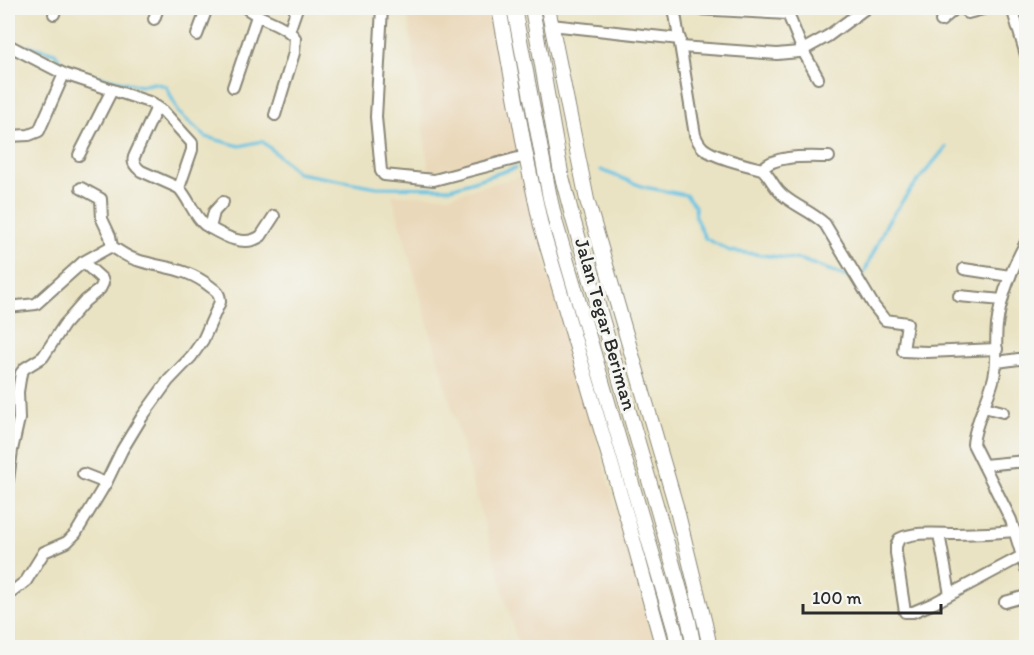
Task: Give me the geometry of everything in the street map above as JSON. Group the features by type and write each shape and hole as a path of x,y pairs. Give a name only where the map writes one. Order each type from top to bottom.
{"main road":[{"name":"Jalan Tegar Beriman","path":"499,8 541,226 663,648"},
{"name":"Jalan Tegar Beriman","path":"514,8 556,224 675,631 678,648"},
{"name":"Jalan Tegar Beriman","path":"532,8 561,173 689,622 694,648"},
{"name":"Jalan Tegar Beriman","path":"548,8 587,200 676,506 710,648"},
{"path":"556,224 573,219"}],"street":[{"path":"154,19 158,8"},
{"path":"197,34 207,8"},
{"path":"246,8 257,16 289,31 295,38 294,53 275,115"},
{"path":"289,31 297,8"},
{"path":"382,8 376,117 381,171 384,175 434,180 526,156"},
{"path":"818,78 803,51 788,14 676,8 695,135 699,143 717,155 762,169 782,195 814,214 825,224 874,306 885,320 907,323 903,351 997,349"},
{"path":"551,25 777,54 803,51 866,8"},
{"path":"941,21 956,8"},
{"path":"963,8 968,13 987,8"},
{"path":"1011,8 1026,55"},
{"path":"233,87 257,16"},
{"path":"8,45 64,74 149,102 157,107 192,143 192,150 178,188"},
{"path":"8,136 29,135 39,131 64,74"},
{"path":"79,155 112,90"},
{"path":"157,107 134,157 134,164 137,168 178,188 202,222 240,241 249,241 261,236 274,216"},
{"path":"762,169 777,160 796,157 829,157"},
{"path":"8,595 26,581 44,552 67,542 76,534 142,417 168,381 191,357 203,340 220,302 218,292 200,278 185,271 134,260 112,247 110,236 102,219 101,199 81,188"},
{"path":"210,228 214,212 223,202"},
{"path":"1026,242 1002,300 997,327 997,362 994,379 973,444 1015,531 1026,568"},
{"path":"8,307 36,304 83,262 112,247"},
{"path":"8,480 11,440 20,419 18,392 21,373 43,357 64,325 100,289 103,283 102,279 83,262"},
{"path":"964,269 1010,276"},
{"path":"959,296 1002,300"},
{"path":"997,362 1026,358"},
{"path":"984,407 1003,412"},
{"path":"984,465 1026,461"},
{"path":"83,474 106,483"},
{"path":"1015,531 910,535 899,539 896,553 905,612 913,612 1022,556"},
{"path":"939,534 950,594"},
{"path":"1005,602 1026,596"}],"shaded area":[{"path":"407,8 493,8 520,153 429,172"},
{"path":"521,176 656,647 519,647 392,195 449,196"}],"waterway":[{"path":"29,46 55,53 63,65 84,73 141,86 154,83 166,86 179,113 206,137 240,146 262,141 298,173 377,187 451,188 515,168"},
{"path":"601,170 644,187 686,195 695,206 696,219 705,238 730,251 802,260 853,279 863,275 887,223 908,193 946,147"}]}
